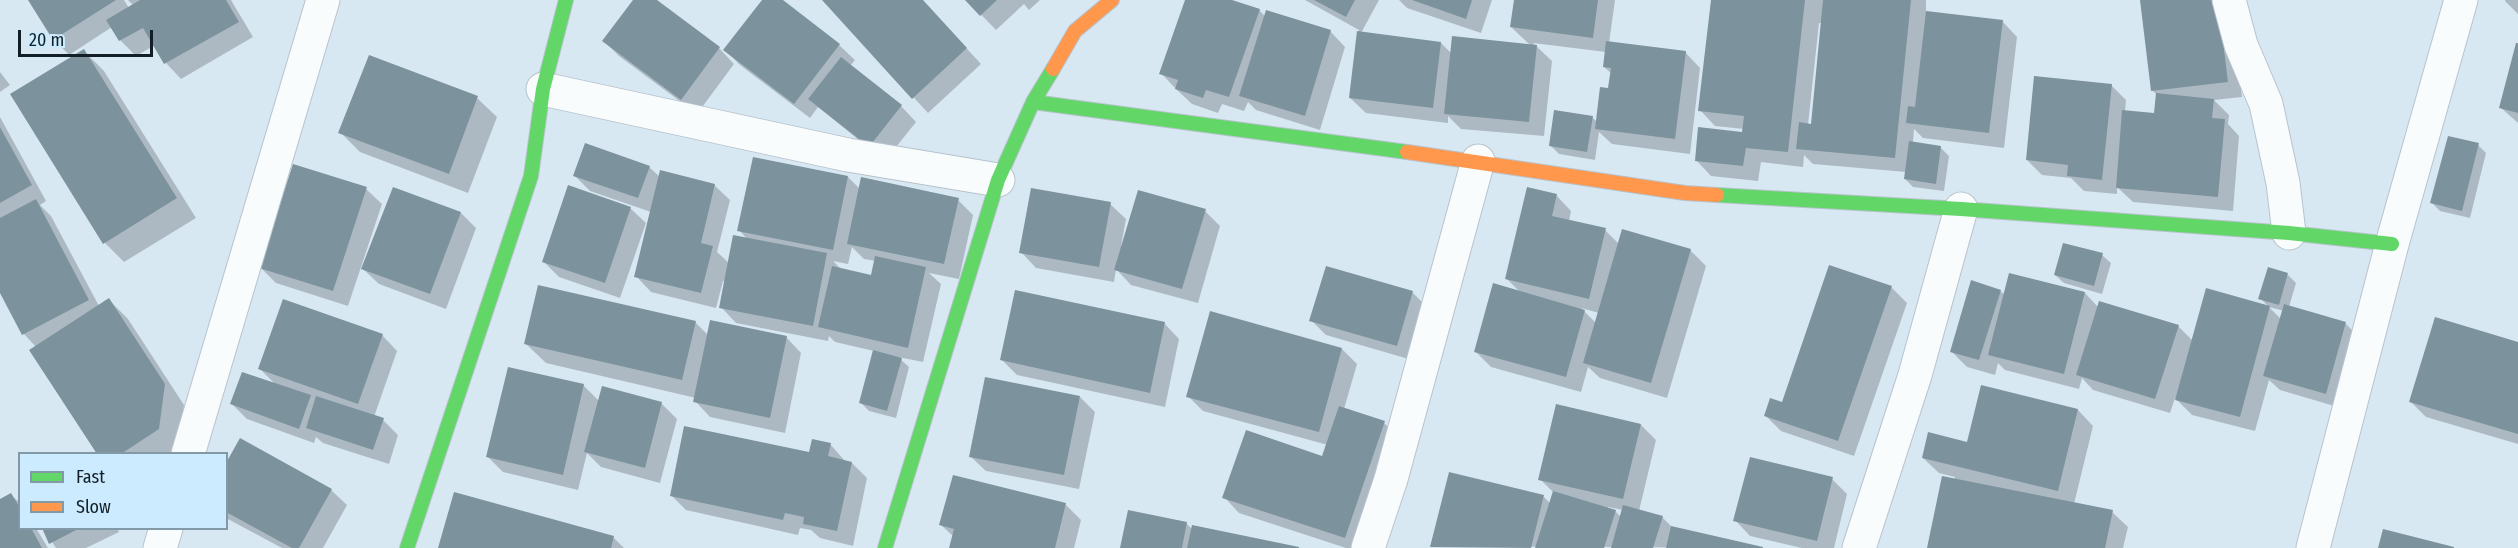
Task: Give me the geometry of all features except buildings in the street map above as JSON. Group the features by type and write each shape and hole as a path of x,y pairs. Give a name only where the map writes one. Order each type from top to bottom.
{"street":[{"path":"188,452 323,0"},
{"path":"407,548 531,176 543,89 566,0"},
{"path":"885,548 998,180 1033,102 1075,31 1112,0"},
{"path":"2229,0 2241,45 2266,104 2283,183 2289,233"},
{"path":"2313,548 2392,244 2461,0"},
{"path":"543,89 848,155 998,180"},
{"path":"1033,102 1478,161 1685,193 1961,209 2289,233 2392,244"},
{"path":"1368,548 1391,478 1478,161"},
{"path":"1859,548 1914,375 1961,209"},
{"path":"160,548 165,530"}],"traffic: fast":[{"path":"407,548 531,176 543,89 566,0"},
{"path":"885,548 998,180 1033,102 1053,69"},
{"path":"1033,102 1407,152"},
{"path":"1717,195 1961,209 2289,233 2392,244"}],"traffic: slow":[{"path":"1053,69 1075,31 1112,0"},
{"path":"1407,152 1685,193 1717,195"}]}
